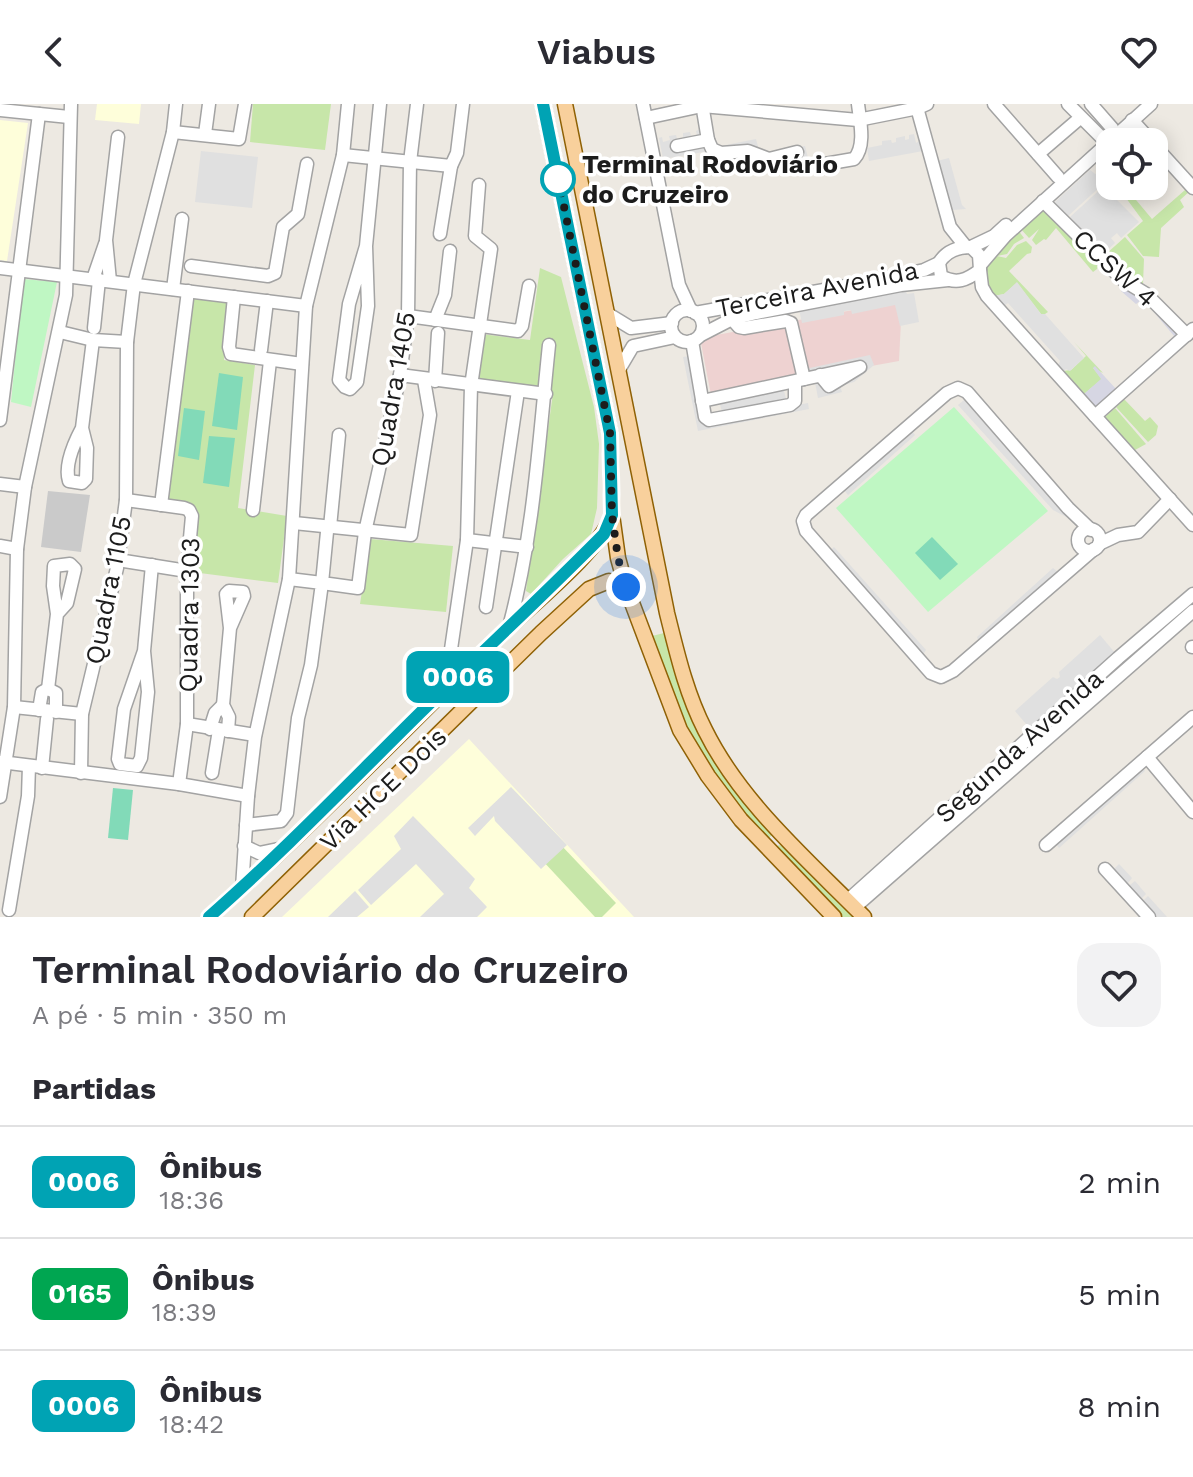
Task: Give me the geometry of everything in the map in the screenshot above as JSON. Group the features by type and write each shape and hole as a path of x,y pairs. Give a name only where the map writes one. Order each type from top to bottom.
{"main road":[{"path":"543,104 612,447 612,515 626,587 680,730 728,805 834,917"},
{"path":"565,104 680,665 705,730 738,781 786,837 855,908"},
{"path":"612,447 624,444 635,453"},
{"name":"Via HCE Dois","path":"209,917 311,824 421,712 538,600 604,534 612,515"},
{"name":"Via HCE Dois","path":"252,917 552,622 597,584 613,581 626,587"},
{"path":"538,600 548,601 554,607 552,622"},
{"path":"640,623 656,626 667,613"},
{"path":"421,712 430,711 439,716 441,732"},
{"path":"311,824 308,838 325,847"},
{"path":"769,849 774,840 786,837"},
{"path":"283,848 300,849 306,864"}],"street":[{"name":"Quadra 1105","path":"81,773 82,714 118,560 126,500 127,342 134,284 173,132 176,104"},
{"path":"205,134 209,104"},
{"path":"173,132 239,139 245,104"},
{"path":"242,888 255,735 289,579 306,306 343,155 348,104"},
{"name":"Quadra 1405","path":"366,246 349,304 339,380 350,389 357,382 368,306 366,246 380,104"},
{"name":"Quadra 1405","path":"322,583 358,588 365,532 400,375 408,316 410,162 417,104"},
{"path":"440,234 451,166 457,153 463,104"},
{"path":"643,104 681,294 703,324 696,338 705,417 711,420 790,405 795,401 799,381 791,323 786,321 744,328 732,319"},
{"path":"819,165 854,159 858,155 862,143 858,104"},
{"path":"994,104 1058,177"},
{"path":"1068,104 1096,132"},
{"path":"1091,104 1112,128 1139,104"},
{"path":"952,281 963,280 980,267 1005,236 1151,104"},
{"path":"646,118 702,105 858,120 920,105 950,227 941,259 941,276 987,296"},
{"path":"702,105 712,149 721,153 748,151 769,159 797,152"},
{"path":"0,797 14,707 17,549 25,487 60,332 67,276 70,111 39,114 1,108"},
{"path":"0,420 39,114"},
{"path":"1038,154 1080,118"},
{"path":"1132,120 1139,128"},
{"path":"82,428 118,137"},
{"path":"677,146 708,140"},
{"path":"941,259 1000,231 1096,142"},
{"path":"343,155 451,166"},
{"path":"1168,160 1193,188"},
{"path":"191,266 262,276 275,273 283,227 298,214 307,164"},
{"path":"445,690 467,540 471,386 491,249 475,236 479,185"},
{"name":"CCSW 4","path":"1043,201 1123,280 1146,294 1190,332"},
{"path":"173,289 182,219"},
{"path":"950,227 979,255 982,287 987,296 1193,525"},
{"path":"294,523 328,530 407,536 412,533 430,415 429,381 450,251"},
{"name":"Terceira Avenida","path":"693,312 874,281 924,270 941,259"},
{"path":"0,268 306,306"},
{"path":"253,510 266,355 262,276"},
{"name":"Terceira Avenida","path":"696,338 732,319 901,285 952,281"},
{"path":"408,316 437,327 479,326 519,330 529,286"},
{"name":"Quadra 1303","path":"179,784 187,724 187,571 191,513 184,508 161,505 188,291"},
{"path":"675,337 674,319 681,294"},
{"path":"234,297 229,352 236,356 266,355 302,364"},
{"path":"608,314 631,328 693,312"},
{"path":"60,332 93,334 127,342"},
{"path":"1095,416 1190,332"},
{"path":"620,368 633,346 675,337 683,342 696,338"},
{"path":"509,627 527,547 549,345"},
{"path":"400,375 546,394"},
{"path":"702,401 820,375"},
{"path":"1090,539 1071,511 967,392 956,388 806,515 803,521 806,531 936,676 946,676 1068,570 1090,539 1133,529 1150,520 1170,499"},
{"path":"486,607 518,391"},
{"name":"Quadra 1405","path":"246,825 281,821 287,813 298,718 311,665 339,435"},
{"path":"0,484 25,487"},
{"path":"126,500 161,505"},
{"path":"467,540 527,547"},
{"path":"0,546 17,549"},
{"path":"118,560 187,571"},
{"path":"144,651 124,710 118,759 120,764 127,767 137,766 141,758 148,692 144,651 152,565"},
{"path":"289,579 322,583"},
{"path":"519,587 526,597 538,600"},
{"name":"Segunda Avenida","path":"855,908 1118,658 1193,594"},
{"name":"Segunda Avenida","path":"855,908 1193,611"},
{"name":"Quadra 1105","path":"47,713 56,693 48,689 57,614"},
{"name":"Quadra 1303","path":"212,773 219,730 215,713 223,705 230,628"},
{"path":"453,650 455,663 467,668"},
{"path":"14,707 47,713 82,714"},
{"path":"9,910 28,796 47,713"},
{"path":"1046,845 1193,717"},
{"path":"187,724 255,735"},
{"path":"1147,757 1193,812"},
{"path":"4,763 179,784 248,796"},
{"path":"244,846 259,853 283,848"},
{"path":"1105,869 1149,917"}],"shaded area":[{"path":"97,104 141,104 139,124 95,120"},
{"path":"713,111 708,116 716,147 756,139 760,154 805,146 809,162 760,172 755,158 713,167 709,151 663,159 659,138 662,137 663,142 670,140 669,136 683,138 683,133 697,135 696,131 702,128 700,113"},
{"path":"0,120 28,123 7,261 0,260"},
{"path":"914,134 916,143 921,140 923,151 869,161 867,148 882,145 882,141 896,142 896,138 905,136 905,140 909,139 909,135"},
{"path":"201,151 258,157 252,208 195,202"},
{"path":"949,158 962,205 966,209 953,210 937,161"},
{"path":"1090,170 1096,174 1096,190 1068,216 1055,202"},
{"path":"1096,193 1096,200 1117,200 1139,222 1121,238 1117,233 1111,238 1115,243 1103,254 1070,217"},
{"path":"1017,282 1041,314 1045,314 1084,358 1070,371 1066,369 1062,373 1057,367 1060,361 1008,303 1004,306 993,296 1004,294"},
{"path":"1121,286 1143,299 1136,304 1121,291"},
{"path":"905,288 907,294 914,293 919,322 900,326 895,305 852,314 851,310 844,311 844,315 802,323 799,309"},
{"path":"1144,300 1178,335 1094,409 1063,371 1084,394 1101,379 1093,368 1095,366 1116,389 1174,336"},
{"path":"902,301 899,361 711,395 700,338"},
{"path":"870,355 874,365 854,382 840,386 842,392 818,398 814,377 805,369"},
{"path":"689,356 703,422 808,403 809,409 698,431 683,357"},
{"path":"783,387 786,399 722,412 719,400"},
{"path":"964,400 1072,520 1053,510 958,405"},
{"path":"911,430 915,435 848,495 844,490"},
{"path":"48,491 90,495 81,552 41,547"},
{"path":"834,547 926,650 922,656 829,552"},
{"path":"1053,568 1058,572 979,642 977,637"},
{"path":"1100,635 1116,654 1032,731 1015,711 1053,677 1060,677 1059,672"},
{"path":"469,739 634,917 282,917"},
{"path":"1142,767 1145,771 1059,848 1056,844"},
{"path":"511,787 567,845 541,869 495,821 494,816 475,836 468,828"},
{"path":"413,816 475,879 469,888 487,907 477,917 420,917 444,894 416,864 371,905 358,890 401,849 394,836"},
{"path":"1119,864 1132,878 1128,883 1130,885 1135,881 1146,894 1142,898 1144,900 1148,896 1167,917 1157,917 1114,869"},
{"path":"355,891 369,907 357,917 328,917"}],"green space":[{"path":"253,104 331,104 325,150 250,142"},
{"path":"1178,180 1191,190 1180,200 1184,207 1161,228 1159,257 1143,256 1127,235 1143,221 1127,200 1136,200 1152,219 1185,190"},
{"path":"1045,207 1098,263 1097,269 1093,272 1056,228 1046,240 1036,245 1032,240 1039,229 1029,238 1020,228"},
{"path":"1018,230 1024,238 1014,244 1007,254 997,256 1006,258 1017,245 1026,241 1032,247 1031,253 1009,271 1048,312 1045,314 1041,314 1017,283 1004,294 995,296 985,283 984,269"},
{"path":"1125,237 1144,259 1143,284 1132,279 1106,254"},
{"path":"540,268 561,277 594,407 599,444 597,508 591,534 531,594 526,591 553,393 518,391 476,383 481,334 530,340"},
{"path":"23,279 57,282 31,407 11,402"},
{"path":"191,296 227,300 224,360 255,365 238,508 287,516 278,583 192,572 197,510 165,502"},
{"path":"1074,342 1103,373 1093,368 1102,379 1084,394 1063,371 1071,370 1086,356"},
{"path":"219,373 243,377 237,430 212,426"},
{"path":"1124,399 1145,421 1150,417 1158,426 1156,435 1148,442 1116,407"},
{"path":"954,407 1048,511 928,612 836,508"},
{"path":"184,408 205,411 199,460 178,456"},
{"path":"1115,408 1146,444 1135,450 1105,417"},
{"path":"209,436 235,438 229,487 203,483"},
{"path":"932,537 958,564 940,580 915,553"},
{"path":"370,539 453,546 446,612 360,604"},
{"path":"668,632 680,681 775,832 767,840 727,796 683,725 648,637"},
{"path":"113,788 133,790 128,840 108,838"},
{"path":"560,844 616,903 602,917 595,917 542,860"},
{"path":"779,845 858,917 841,917 775,848"}],"bus line":[{"name":"0006","path":"209,917 311,824 421,712 538,600 604,534 612,515 610,433 543,104"}],"place":[{"name":"Terminal Rodoviário do Cruzeiro","path":"558,179"}],"route":[{"path":"558,179 557,172 610,433 612,515 626,587"}]}
